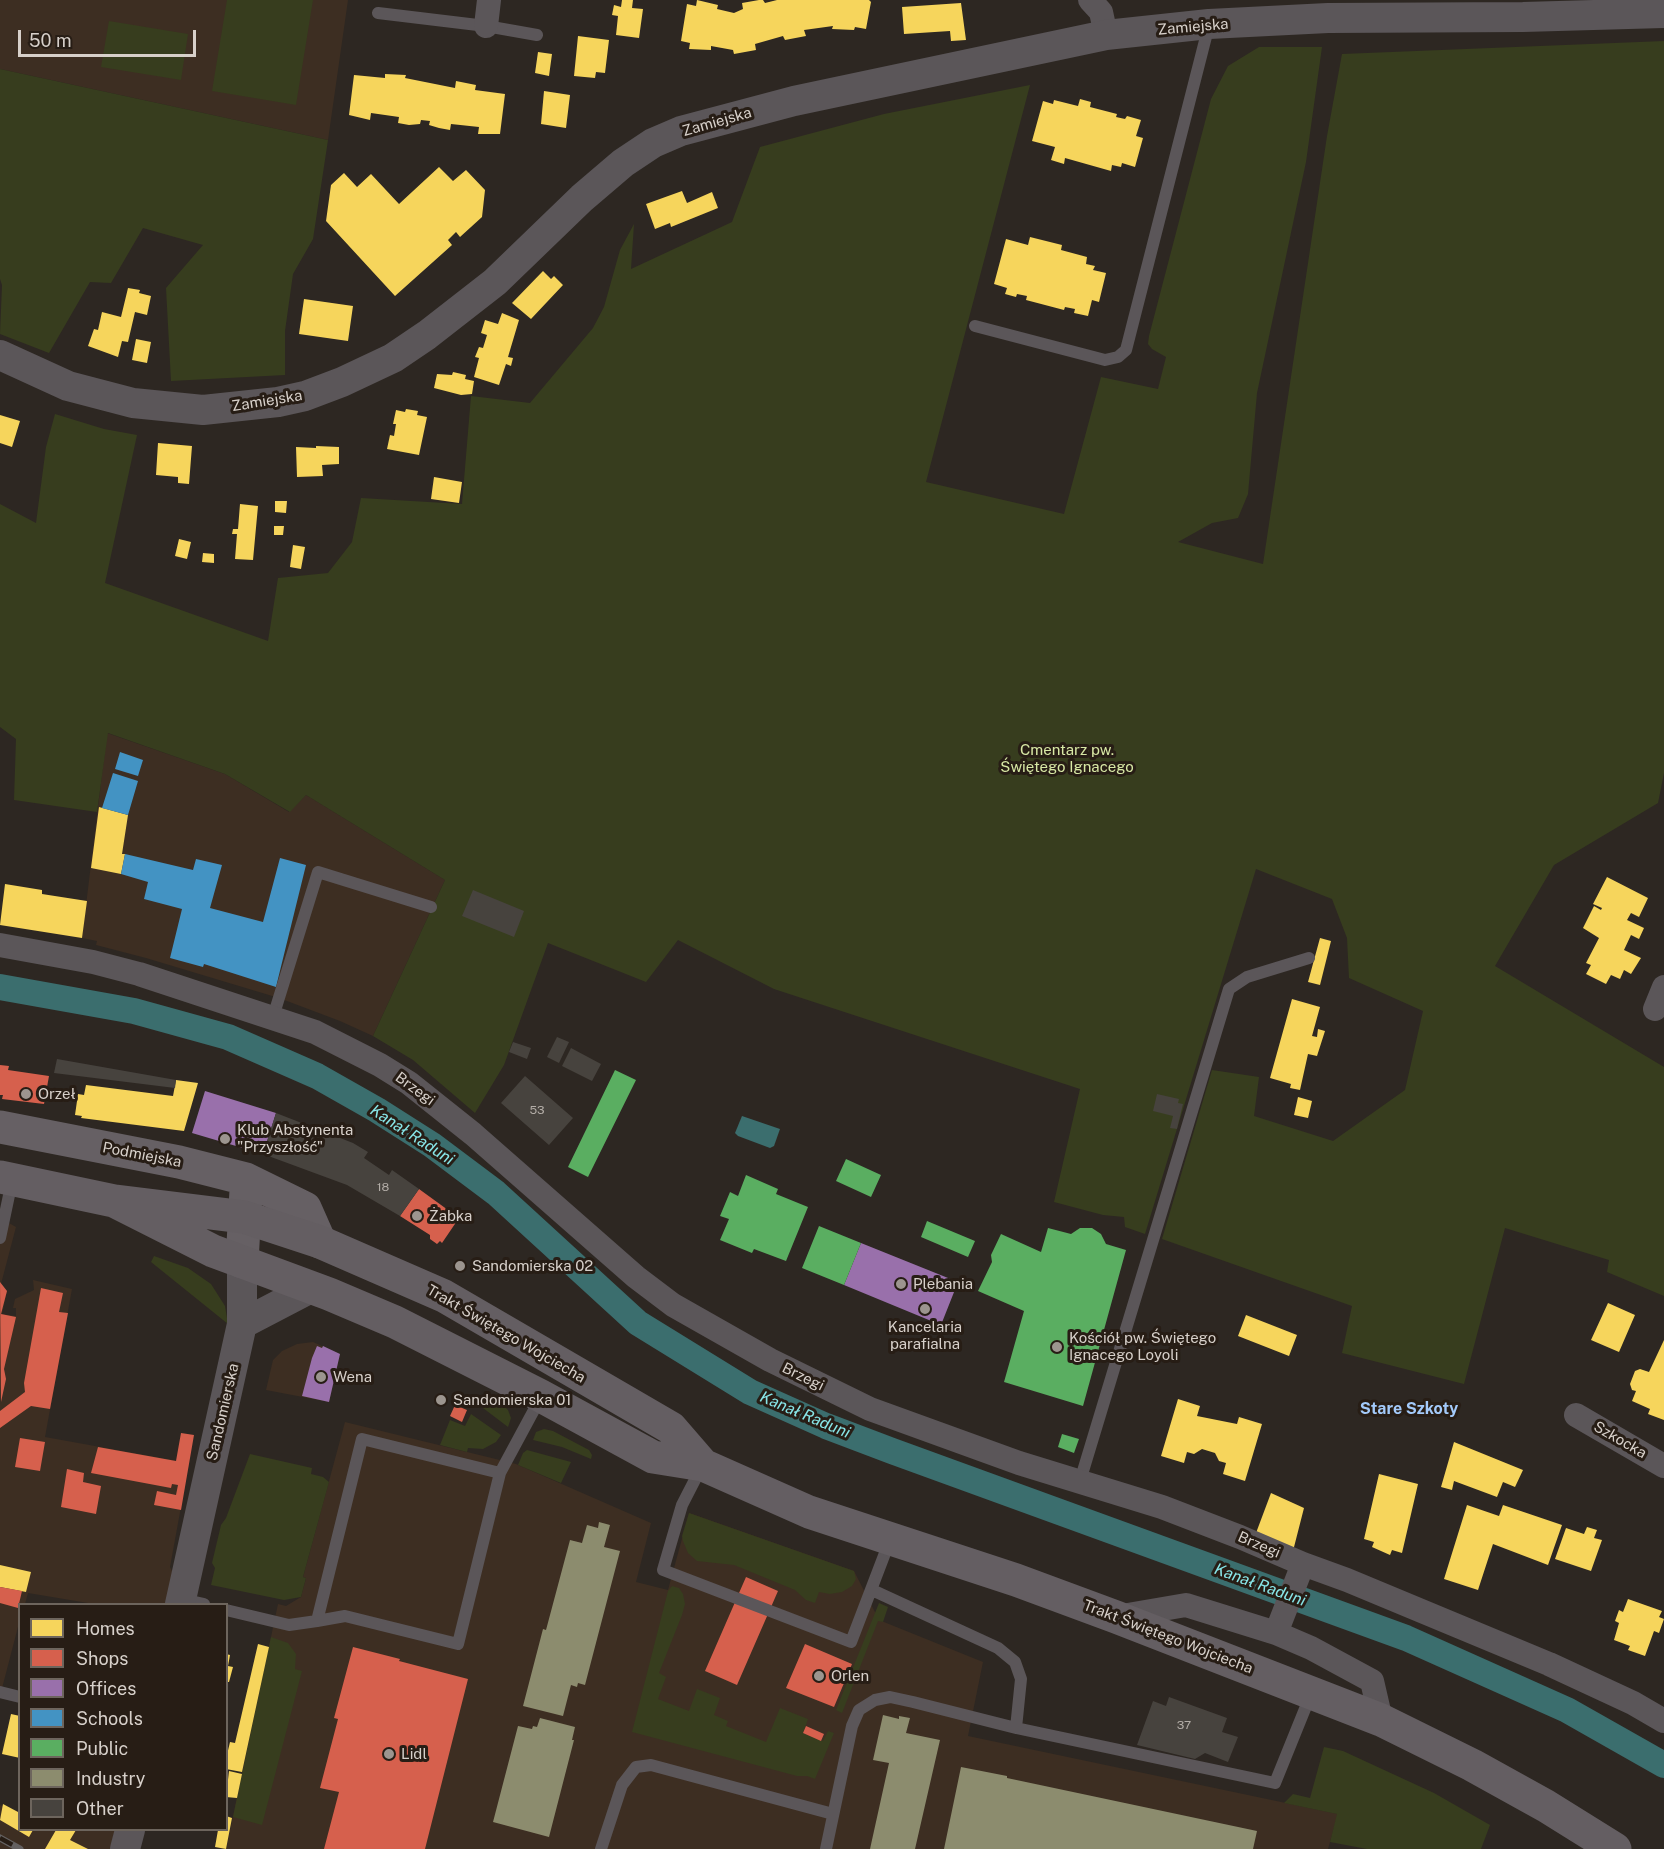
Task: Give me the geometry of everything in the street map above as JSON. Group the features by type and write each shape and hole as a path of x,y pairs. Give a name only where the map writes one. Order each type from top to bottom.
{"main road":[{"name":"Podmiejska","path":"0,1127 179,1162 246,1179 305,1208 320,1242"},
{"name":"Trakt Świętego Wojciecha","path":"6,1179 114,1201 244,1218 320,1242 444,1296 671,1428 703,1465"},
{"path":"244,1218 246,1179"},
{"name":"Trakt Świętego Wojciecha","path":"114,1201 228,1257 347,1301 395,1322 541,1396 652,1457 703,1465 809,1512 1116,1617 1381,1720 1491,1775 1615,1849"},
{"name":"Sandomierska","path":"228,1257 244,1218"}],"street":[{"path":"486,26 489,0"},
{"path":"1090,0 1101,12 1106,35"},
{"name":"Zamiejska","path":"0,355 68,386 134,402 203,410 278,402 305,396 342,382 393,358 427,335 495,282 582,198 623,163 672,135 794,101 1106,35 1209,24 1328,18 1524,13 1664,13"},
{"name":"Brzegi","path":"0,945 93,962 140,974 315,1032 410,1083 473,1134 636,1276 683,1311 770,1360 870,1409 1019,1463 1162,1507 1240,1537 1301,1569 1347,1580 1507,1646 1633,1703 1664,1721"},
{"name":"Sandomierska","path":"188,1603 242,1324 228,1257"},
{"path":"242,1324 311,1288"},
{"name":"Szkocka","path":"1576,1415 1664,1466"},
{"path":"1280,1622 1301,1569"},
{"path":"1116,1617 1186,1605 1280,1622 1311,1648 1372,1681 1381,1720"},
{"path":"126,1849 130,1831"}],"lane":[{"path":"378,13 486,26 537,35"},
{"path":"975,326 1105,360 1118,357 1126,350 1209,24"},
{"path":"273,1017 318,872 430,907"},
{"path":"1080,1481 1229,989 1247,976 1309,958"},
{"path":"0,1238 6,1179"},
{"path":"228,1610 289,1625 345,1616 458,1644 500,1473 541,1396"},
{"path":"317,1622 362,1439 500,1473"},
{"path":"703,1465 682,1505 662,1576 851,1642 890,1539"},
{"path":"872,1590 998,1648 1015,1662 1021,1678 1016,1728"},
{"path":"0,1692 18,1696"},
{"path":"826,1849 852,1726 859,1710 875,1700 890,1698 913,1702 1016,1728 1275,1783 1311,1692"},
{"path":"601,1849 622,1785 636,1767 651,1766 833,1814"}],"shaded area":[{"path":"0,0 348,0 328,140 0,69"},
{"path":"107,733 225,774 289,812 306,795 445,880 373,1036 279,998 96,945 97,941 82,938"},
{"path":"0,1218 16,1227 1,1284 7,1291 2,1314 16,1316 16,1308 13,1308 15,1299 34,1290 33,1280 72,1289 45,1437 189,1463 170,1567 173,1573 166,1603 88,1603 28,1593 25,1603 18,1603 18,1627 0,1696"},
{"path":"313,1342 340,1354 329,1402 266,1390 273,1360 282,1351 297,1344"},
{"path":"345,1422 516,1464 651,1523 636,1582 668,1590 689,1513 854,1571 879,1620 983,1662 968,1736 1338,1814 1328,1849 226,1849 278,1604 286,1606 301,1597 306,1578 303,1577"},
{"path":"0,1805 18,1812 18,1831 115,1831 110,1849 0,1849"}],"green space":[{"path":"227,0 313,0 296,105 212,91"},
{"path":"109,21 188,34 181,80 101,67"},
{"name":"Cmentarz pw. Świętego Ignacego","path":"1664,41 1664,773 1658,803 1554,865 1495,966 1664,1067 1664,1296 1607,1272 1609,1260 1505,1228 1464,1384 1342,1353 1352,1306 1162,1239 1212,1070 1259,1077 1254,1116 1333,1141 1405,1090 1423,1011 1349,978 1347,938 1332,899 1256,869 1145,1234 1125,1227 1124,1217 1103,1215 1054,1202 1080,1089 774,989 678,940 646,982 548,943 504,1065 475,1113 413,1060 373,1036 445,880 306,795 290,812 225,774 108,733 97,812 14,800 16,739 0,727 0,504 36,523 46,447 55,414 104,429 137,435 105,583 268,641 278,578 328,573 352,542 361,498 462,504 471,396 530,403 593,328 604,307 620,250 634,224 631,269 732,222 760,147 884,114 1030,85 926,482 1064,514 1101,377 1158,389 1166,357 1152,349 1148,344 1149,336 1211,99 1228,66 1259,47 1322,47 1306,162 1257,393 1248,494 1238,518 1212,523 1178,542 1263,564 1327,136 1342,54"},
{"path":"0,69 328,140 313,239 293,274 285,331 285,375 171,381 166,288 203,245 143,228 111,283 90,282 49,353 0,334 2,285 0,279"},
{"path":"154,1256 188,1268 211,1284 225,1306 228,1324 151,1262"},
{"path":"490,1398 501,1403 508,1410 511,1418 508,1427 483,1408 483,1401"},
{"path":"471,1414 501,1435 496,1442 483,1449 468,1448 467,1452 440,1445 450,1420 465,1426"},
{"path":"544,1429 553,1431 589,1450 592,1455 591,1459 562,1447 533,1440 536,1432"},
{"path":"527,1450 571,1462 561,1483 518,1465 523,1453"},
{"path":"250,1454 312,1468 311,1474 323,1477 329,1482 303,1577 306,1578 301,1597 284,1600 211,1585 215,1568 212,1563 221,1525 226,1518"},
{"path":"689,1513 854,1571 856,1579 852,1586 842,1592 830,1594 819,1592 815,1603 806,1600 795,1590 734,1565 697,1561 688,1553 682,1536"},
{"path":"672,1586 679,1588 685,1604 659,1673 666,1677 658,1699 689,1711 697,1689 720,1698 714,1715 728,1721 726,1726 766,1742 780,1708 808,1719 803,1733 823,1741 828,1731 834,1733 815,1779 632,1732 668,1591"},
{"path":"879,1603 888,1607 883,1622 878,1621 842,1713 836,1710"},
{"path":"271,1637 288,1643 296,1654 295,1669 302,1671 262,1825 233,1817"},
{"path":"1324,1747 1343,1751 1434,1793 1490,1825 1481,1849 1367,1849 1330,1842 1337,1814 1284,1803 1293,1794 1310,1798"}],"water":[{"path":"742,1116 780,1129 774,1146 770,1148 738,1136 735,1133"}],"building: Homes":[{"path":"622,0 633,0 632,8 643,9 639,38 616,35 618,16 612,15 614,5 621,7"},
{"path":"697,0 718,5 717,9 734,13 743,9 742,3 759,0 765,3 777,0 869,0 871,2 866,29 855,27 854,30 832,29 833,26 804,30 806,36 785,40 783,36 755,44 756,50 734,54 733,50 711,46 711,50 689,49 690,43 681,41 687,4 696,6"},
{"path":"961,3 966,40 951,41 950,31 904,34 902,7"},
{"path":"578,36 609,40 605,73 596,72 595,78 574,76"},
{"path":"538,52 552,54 549,76 535,73"},
{"path":"385,74 406,75 405,78 455,88 456,81 476,85 475,90 505,94 500,134 478,134 479,127 451,124 450,130 429,125 430,121 421,120 420,124 409,125 398,123 399,117 371,113 370,120 349,115 354,75 385,78"},
{"path":"544,91 570,95 566,128 541,124"},
{"path":"1080,99 1091,102 1090,107 1117,114 1116,117 1125,119 1127,116 1141,120 1136,136 1143,138 1135,167 1122,163 1121,167 1112,165 1111,171 1065,158 1064,164 1051,160 1055,147 1032,141 1043,101 1053,104 1054,100 1078,106"},
{"path":"439,167 453,181 466,170 485,190 482,217 460,237 456,232 448,240 452,245 395,296 326,221 331,185 344,173 357,187 371,174 399,204"},
{"path":"682,191 687,203 712,192 718,208 671,227 670,223 655,229 646,204"},
{"path":"1030,237 1062,245 1061,250 1087,257 1086,264 1095,266 1093,270 1106,273 1099,302 1092,300 1088,316 1074,313 1075,309 1065,307 1064,310 1026,300 1027,296 1017,294 1016,297 1005,294 1007,288 994,284 1006,239 1028,245"},
{"path":"543,271 551,279 554,276 563,285 531,319 512,303"},
{"path":"128,288 140,290 139,293 151,296 147,315 135,312 128,342 122,341 118,357 88,346 94,329 98,330 102,312 121,317"},
{"path":"304,299 353,306 348,341 299,334"},
{"path":"502,313 519,320 508,357 513,358 511,366 506,364 499,385 474,377 479,358 475,357 479,347 483,348 487,335 481,333 485,320 498,324"},
{"path":"136,339 151,342 147,363 132,360"},
{"path":"453,372 466,375 465,379 474,381 472,394 461,395 434,388 437,374 452,375"},
{"path":"406,409 418,411 417,415 427,417 419,455 387,449 390,435 394,436 396,424 393,424 396,410 405,412"},
{"path":"0,415 20,421 12,447 0,443"},
{"path":"158,443 192,446 189,484 178,483 178,477 156,475"},
{"path":"316,446 339,447 339,464 322,465 323,476 297,477 296,447 316,448"},
{"path":"434,477 462,482 459,503 431,499"},
{"path":"275,501 287,501 286,513 275,512"},
{"path":"240,504 258,506 253,560 235,559 237,534 232,534 233,529 238,529"},
{"path":"274,526 284,526 283,535 274,535"},
{"path":"179,539 191,542 187,559 175,556"},
{"path":"293,545 305,547 301,569 290,567"},
{"path":"203,553 214,554 214,563 202,562"},
{"path":"99,807 128,815 121,874 91,868"},
{"path":"1607,877 1648,898 1639,917 1631,913 1627,920 1644,928 1639,939 1631,935 1624,950 1641,958 1631,974 1624,970 1620,979 1611,975 1606,984 1586,974 1591,965 1586,963 1599,938 1583,928 1594,906 1601,910 1602,908 1593,904"},
{"path":"5,884 42,890 42,894 87,901 82,938 0,925"},
{"path":"1320,938 1331,941 1320,985 1308,982"},
{"path":"1292,999 1320,1007 1312,1036 1317,1037 1318,1029 1325,1031 1317,1056 1308,1054 1300,1090 1290,1088 1291,1084 1270,1078"},
{"path":"176,1080 198,1083 184,1131 81,1118 82,1116 75,1115 78,1094 84,1095 86,1085 173,1096"},
{"path":"1298,1097 1312,1101 1308,1118 1294,1115"},
{"path":"1608,1303 1635,1315 1619,1352 1591,1340"},
{"path":"1246,1315 1297,1335 1289,1356 1238,1336"},
{"path":"1664,1340 1664,1420 1648,1414 1650,1409 1632,1401 1636,1391 1632,1390 1630,1384 1635,1371 1640,1369 1649,1372"},
{"path":"1178,1399 1200,1406 1197,1416 1237,1424 1239,1417 1262,1424 1245,1481 1223,1474 1226,1463 1219,1461 1215,1453 1202,1449 1194,1454 1187,1452 1184,1463 1161,1456"},
{"path":"1454,1442 1523,1470 1515,1487 1503,1482 1497,1497 1454,1481 1452,1490 1441,1487"},
{"path":"1379,1474 1418,1484 1402,1553 1392,1550 1390,1555 1372,1547 1374,1542 1364,1539"},
{"path":"1271,1493 1304,1508 1293,1551 1256,1533"},
{"path":"1467,1505 1499,1516 1503,1505 1562,1525 1548,1565 1493,1544 1478,1590 1444,1579"},
{"path":"1587,1527 1597,1530 1594,1538 1602,1540 1591,1571 1555,1559 1566,1528 1584,1534"},
{"path":"0,1565 31,1572 26,1592 0,1587"},
{"path":"1628,1599 1662,1611 1659,1617 1664,1619 1659,1633 1654,1631 1645,1656 1628,1650 1630,1646 1614,1640 1619,1623 1615,1621 1619,1610 1623,1612"},
{"path":"258,1644 269,1647 242,1772 228,1769 230,1742 235,1743"},
{"path":"228,1666 233,1667 228,1682"},
{"path":"11,1714 18,1716 18,1758 2,1754"},
{"path":"229,1771 242,1774 237,1798 228,1797"},
{"path":"3,1804 18,1812 18,1831 0,1820"},
{"path":"228,1817 232,1818 226,1849 215,1847 218,1831 228,1831"},
{"path":"19,1831 32,1831 29,1837"},
{"path":"55,1831 75,1831 70,1840 88,1849 45,1849"}],"building: Shops":[{"path":"0,1065 9,1066 8,1070 49,1076 44,1104 2,1099"},
{"path":"419,1189 459,1218 442,1243 440,1241 437,1244 430,1239 430,1235 400,1216"},
{"path":"0,1282 7,1291 1,1314 16,1317 4,1369 6,1379 1,1402"},
{"path":"41,1288 63,1293 59,1312 68,1313 50,1409 31,1406 0,1428 0,1411 25,1392 24,1383"},
{"path":"455,1405 467,1410 462,1422 450,1416"},
{"path":"181,1433 194,1435 181,1510 154,1505 157,1491 176,1495 178,1485 172,1484 171,1488 91,1473 98,1447 176,1461"},
{"path":"20,1438 45,1442 40,1471 15,1467"},
{"path":"67,1469 84,1473 83,1482 101,1486 96,1514 61,1507"},
{"path":"746,1577 778,1591 737,1685 705,1671"},
{"path":"0,1587 22,1591 18,1608 0,1603"},
{"name":"Orlen","path":"805,1644 852,1664 834,1707 786,1688"},
{"name":"Lidl","path":"353,1647 468,1679 425,1849 324,1849 339,1792 320,1788 338,1719 334,1718"},
{"path":"806,1726 824,1734 821,1741 803,1733"}],"building: Offices":[{"path":"205,1091 276,1113 263,1154 192,1133"},
{"name":"Plebania","path":"861,1243 958,1282 941,1325 844,1285"},
{"name":"Wena","path":"317,1346 322,1348 323,1346 340,1354 329,1402 302,1396"}],"building: Schools":[{"path":"120,752 143,760 138,776 115,769"},
{"path":"113,773 138,781 128,815 102,808"},
{"path":"125,854 193,870 196,859 222,865 210,908 263,922 280,858 306,865 276,987 204,964 203,967 170,958 182,909 144,899 148,882 121,874"}],"building: Public":[{"path":"615,1070 636,1080 588,1177 568,1167"},
{"path":"846,1159 881,1175 871,1197 836,1181"},
{"path":"746,1175 778,1189 776,1194 808,1207 786,1261 754,1249 752,1253 720,1240 729,1219 720,1216 730,1192 738,1196"},
{"path":"927,1221 975,1241 968,1257 921,1237"},
{"path":"819,1226 861,1243 844,1285 802,1268"},
{"name":"Kościół pw. Świętego Ignacego Loyoli","path":"1048,1228 1071,1234 1080,1228 1092,1228 1101,1234 1106,1244 1126,1250 1083,1406 1004,1382 1024,1311 978,1291 992,1262 991,1255 1001,1234 1041,1252"},
{"path":"1062,1434 1079,1439 1074,1453 1058,1447"}],"building: Industry":[{"path":"599,1522 610,1525 604,1547 620,1551 585,1685 578,1683 577,1687 571,1685 563,1716 523,1706 570,1540 582,1543 587,1525 598,1528"},
{"path":"883,1715 899,1719 899,1716 910,1718 906,1733 940,1740 915,1849 870,1849 889,1763 873,1760"},
{"path":"540,1718 575,1727 572,1740 574,1740 549,1837 493,1822 518,1726 532,1729 533,1726 537,1727"},
{"path":"961,1767 1257,1831 1253,1849 944,1849"}],"building: Other":[{"path":"473,890 524,911 514,937 462,916"},
{"path":"557,1037 569,1042 559,1063 547,1057"},
{"path":"513,1042 531,1048 527,1059 509,1052"},
{"path":"571,1048 601,1064 592,1081 562,1066"},
{"path":"57,1059 176,1080 175,1088 54,1073"},
{"path":"525,1076 573,1118 549,1145 501,1103"},
{"path":"1157,1094 1179,1099 1178,1103 1183,1104 1177,1129 1170,1128 1173,1116 1153,1111"},
{"path":"276,1113 353,1143 368,1152 364,1158 389,1175 392,1170 419,1189 400,1216 347,1185 263,1154"},
{"path":"1169,1697 1227,1718 1222,1732 1238,1737 1228,1762 1205,1753 1195,1759 1137,1745 1153,1701 1166,1706"}],"waterway":[{"name":"Kanał Raduni","path":"0,987 134,1011 228,1037 317,1076 432,1145 496,1193 638,1323 750,1392 826,1426 892,1451 1406,1638 1567,1710 1664,1765"}],"railway":[{"path":"0,1838 20,1849"}],"place":[{"name":"Orzeł","path":"26,1094"},
{"name":"Klub Abstynenta \"Przyszłość\"","path":"225,1139"},
{"name":"Żabka","path":"417,1216"},
{"name":"Sandomierska 02","path":"460,1266"},
{"name":"Plebania","path":"901,1284"},
{"name":"Kancelaria parafialna","path":"925,1309"},
{"name":"Kościół pw. Świętego Ignacego Loyoli","path":"1057,1347"},
{"name":"Wena","path":"321,1377"},
{"name":"Sandomierska 01","path":"441,1400"},
{"name":"Orlen","path":"819,1676"},
{"name":"Lidl","path":"389,1754"}],"district":[{"name":"Stare Szkoty","path":"1409,1409"}]}
